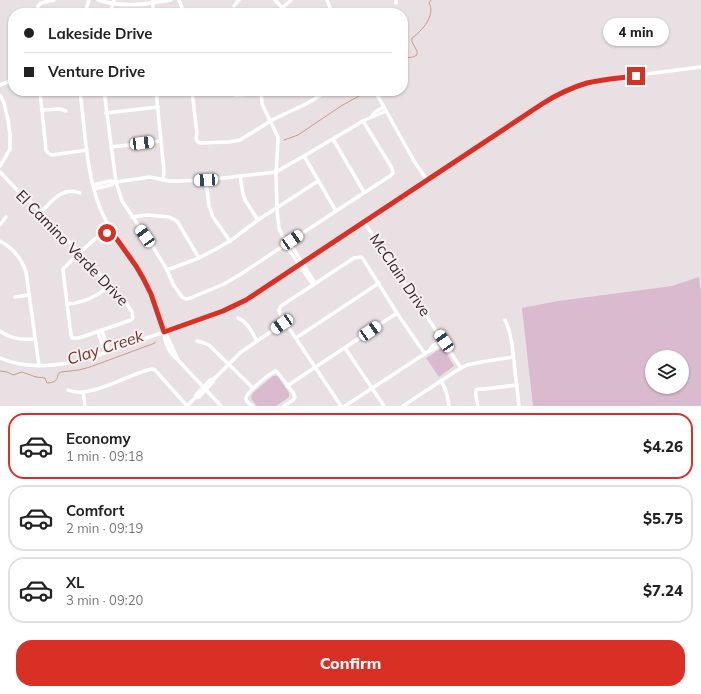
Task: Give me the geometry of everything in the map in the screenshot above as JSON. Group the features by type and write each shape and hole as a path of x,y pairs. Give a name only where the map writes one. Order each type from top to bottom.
{"street":[{"path":"38,8 41,3 54,0"},
{"path":"98,0 107,3 114,2"},
{"path":"109,0 122,5 171,0"},
{"path":"234,6 239,0"},
{"path":"275,0 282,8 291,0"},
{"path":"0,358 19,364 39,366 86,360 233,307 301,264 556,95 587,83 607,79 701,67"},
{"path":"0,95 4,103 10,134 10,149 0,166"},
{"path":"41,96 46,150 48,153 52,155 87,150"},
{"path":"81,96 93,187 110,229 136,266 151,294 169,351 172,356 178,360 221,406"},
{"path":"104,96 116,182 122,201 152,245 167,270 173,284 182,297 186,299 230,281 393,173 392,168 363,121"},
{"path":"157,96 164,171 163,180"},
{"path":"193,96 197,134 196,139 200,143 235,141 245,137 270,121 306,104 319,96"},
{"path":"261,96 262,104 278,137 276,172 279,228 287,244 293,248 314,284"},
{"path":"378,96 414,161 427,180"},
{"path":"106,113 158,107"},
{"path":"42,110 60,109 66,111"},
{"path":"93,187 110,180 116,182 150,177 179,181 206,180 276,172 372,116 375,112 385,109"},
{"path":"333,139 364,192"},
{"path":"111,147 161,141"},
{"path":"304,156 336,211"},
{"name":"El Camino Verde Drive","path":"0,172 80,252 125,301 132,312 132,320 100,332"},
{"path":"240,176 245,200 258,220"},
{"path":"206,180 208,201 213,216 230,241"},
{"path":"167,270 199,258 230,241 258,220 318,181"},
{"path":"41,212 65,191 72,190 80,193"},
{"path":"132,217 147,214 169,217 177,221 199,258"},
{"path":"0,225 6,217"},
{"name":"McClain Drive","path":"364,222 461,368"},
{"path":"107,352 100,332 75,339 71,337 63,269 102,233 110,229"},
{"path":"0,241 10,247 18,255 26,272 39,366"},
{"path":"341,406 279,312 281,306 354,258 360,257 363,259 397,313 427,352"},
{"path":"296,338 378,283"},
{"path":"67,304 77,303 100,294 110,285"},
{"path":"15,297 28,295"},
{"path":"288,386 397,313"},
{"path":"238,318 246,323 258,341"},
{"path":"505,320 510,337 519,406"},
{"path":"68,390 83,392 152,369 155,370 187,406 196,397 199,397 214,379 241,352 285,322"},
{"path":"0,332 22,340 35,339"},
{"path":"197,341 209,345 253,388"},
{"path":"345,406 427,352 433,350 444,341"},
{"path":"345,348 384,406"},
{"path":"403,406 461,368 475,363 513,357"},
{"path":"252,406 245,398 246,394 272,372 276,371 295,397 284,406"},
{"path":"441,381 446,388 450,406"},
{"path":"478,406 475,394 476,390 479,388 485,389 517,385"},
{"path":"83,392 85,406"}],"shaded area":[{"path":"699,277 701,294 701,406 533,406 522,308 558,301 672,286"},
{"path":"443,347 454,366 439,377 426,358"},
{"path":"273,376 277,376 279,378 289,393 289,397 276,406 257,406 252,400 251,396"}],"waterway":[{"name":"Clay Creek","path":"408,58 417,55 412,38 424,27 427,22 431,13 429,3 431,0"},
{"name":"Clay Creek","path":"284,140 298,135 341,106 359,96"},
{"name":"Clay Creek","path":"0,371 13,375 22,372 36,377 45,378 47,383 51,383 56,380 58,374 61,372 90,367 155,342"}],"route":[{"path":"107,233 111,231 140,272 151,294 164,332 223,311 246,300 556,95 587,83 636,76"}]}
